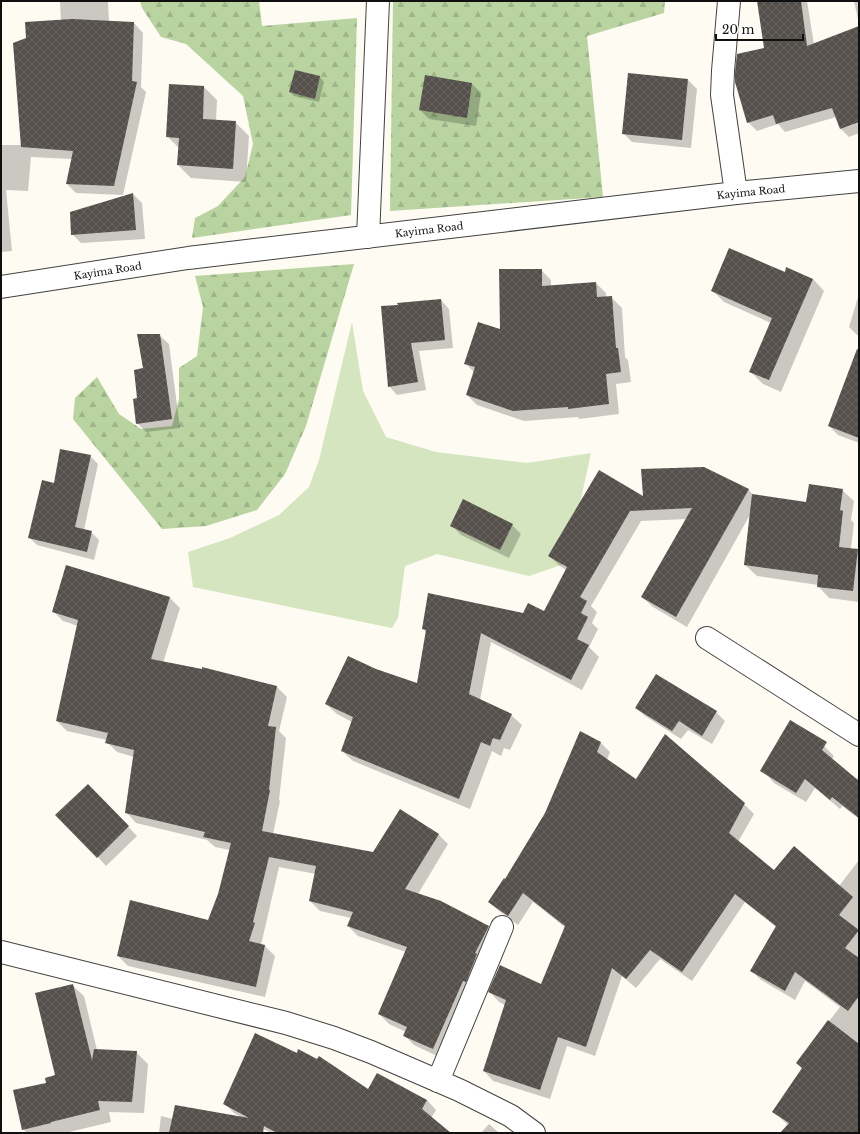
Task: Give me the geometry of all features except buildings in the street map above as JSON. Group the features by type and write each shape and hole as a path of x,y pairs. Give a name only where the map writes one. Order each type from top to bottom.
{"street":[{"path":"368,237 378,1"},
{"path":"729,1 722,95 736,193"},
{"name":"Kayima Road","path":"1,287 188,258 736,193 859,181"},
{"path":"707,638 859,735"},
{"path":"438,1081 502,927"},
{"path":"1,952 286,1022 334,1038 371,1052 459,1090 511,1116 534,1133"}],"green space":[{"path":"140,1 259,1 262,26 357,18 351,215 192,238 195,218 218,206 245,177 253,144 243,96 186,44 161,37 142,8"},
{"path":"393,1 665,1 664,13 587,36 603,197 390,211"},
{"path":"354,264 306,426 285,474 257,510 206,526 162,529 73,419 75,398 97,377 119,414 141,429 172,426 179,399 179,368 197,356 203,307 195,276"},
{"path":"352,322 363,391 386,437 436,452 527,463 591,453 567,563 529,576 437,554 405,566 398,618 392,628 193,587 188,552 230,538 279,515 309,487 319,460"}]}
